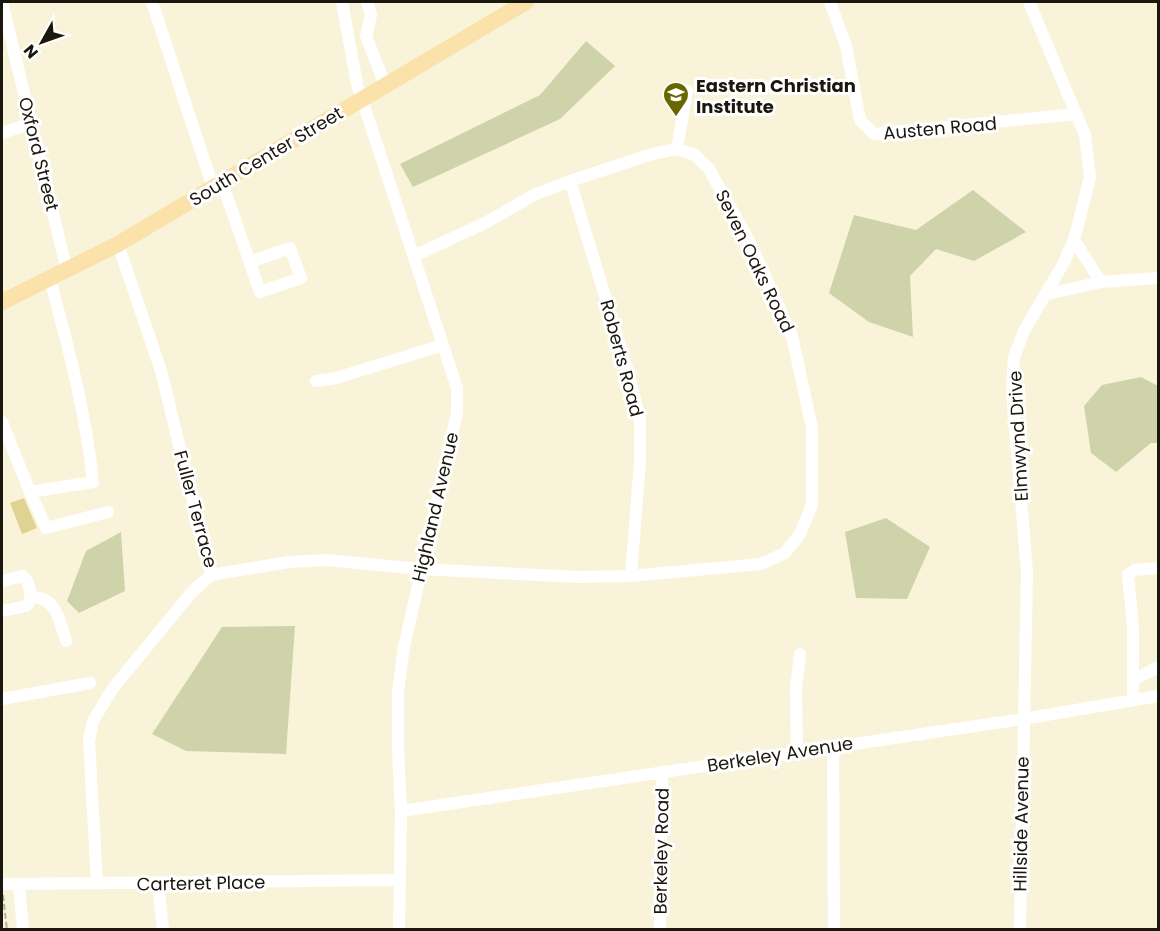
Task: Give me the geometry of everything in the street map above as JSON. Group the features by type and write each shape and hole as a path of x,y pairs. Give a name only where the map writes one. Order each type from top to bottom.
{"main road":[{"name":"South Center Street","path":"2,302 118,244 385,85 506,7 525,2"}],"street":[{"name":"Oxford Street","path":"2,2 68,271"},
{"path":"152,2 218,185 250,262"},
{"name":"Highland Avenue","path":"342,2 357,84 457,388 457,413 420,569 404,647 398,691 401,811 399,930"},
{"path":"367,2 370,15 366,36 385,85"},
{"name":"Austen Road","path":"830,2 846,46 860,120 874,134 1076,114"},
{"name":"Elmwynd Drive","path":"1023,719 1027,572 1012,392 1014,357 1020,339 1047,294 1074,240 1090,177 1084,135 1029,2"},
{"path":"414,256 485,223 536,194 642,157 677,149 687,91"},
{"path":"2,133 32,123"},
{"name":"Seven Oaks Road","path":"420,569 579,577 631,576 761,564 785,553 800,534 812,505 812,428 792,336 750,243 709,169 695,155 677,149"},
{"name":"Roberts Road","path":"570,181 629,375 640,420 640,461 631,576"},
{"path":"1074,240 1101,282"},
{"name":"Fuller Terrace","path":"118,244 161,371 211,575 289,562 327,560 420,569"},
{"path":"1047,294 1101,282 1158,278"},
{"path":"30,492 93,482 90,445 50,279"},
{"path":"316,381 336,378 442,345"},
{"path":"2,423 46,528 108,512"},
{"path":"1133,700 1133,627 1128,575 1135,570 1158,568"},
{"path":"97,884 89,741 93,721 113,688 192,592 211,575"},
{"path":"2,581 23,576 28,582 28,602"},
{"path":"2,611 42,597 51,603 66,641"},
{"path":"797,751 796,688 800,654"},
{"path":"1133,680 1158,667"},
{"path":"2,699 90,683"},
{"name":"Berkeley Avenue","path":"401,811 1023,719 1158,696"},
{"name":"Hillside Avenue","path":"1020,930 1023,719"},
{"path":"833,746 834,930"},
{"name":"Berkeley Road","path":"660,930 662,772"},
{"name":"Carteret Place","path":"2,889 19,885 400,880"},
{"path":"158,883 163,930"},
{"path":"19,885 23,930"}],"path":[{"path":"2,889 7,930"}],"green space":[{"path":"586,41 615,66 560,119 413,187 400,164 540,95"},
{"path":"973,190 1026,232 974,261 936,249 910,276 913,337 869,322 829,293 854,215 916,230"},
{"path":"1141,377 1158,386 1158,443 1151,443 1116,472 1091,453 1084,406 1102,385"},
{"path":"886,518 930,547 907,599 856,598 845,532"},
{"path":"121,532 125,591 79,613 67,601 86,551"},
{"path":"295,626 286,754 186,751 152,734 222,627"}],"building":[{"path":"24,498 37,528 22,534 10,503"}],"place":[{"name":"Eastern Christian Institute","path":"676,118"}]}
